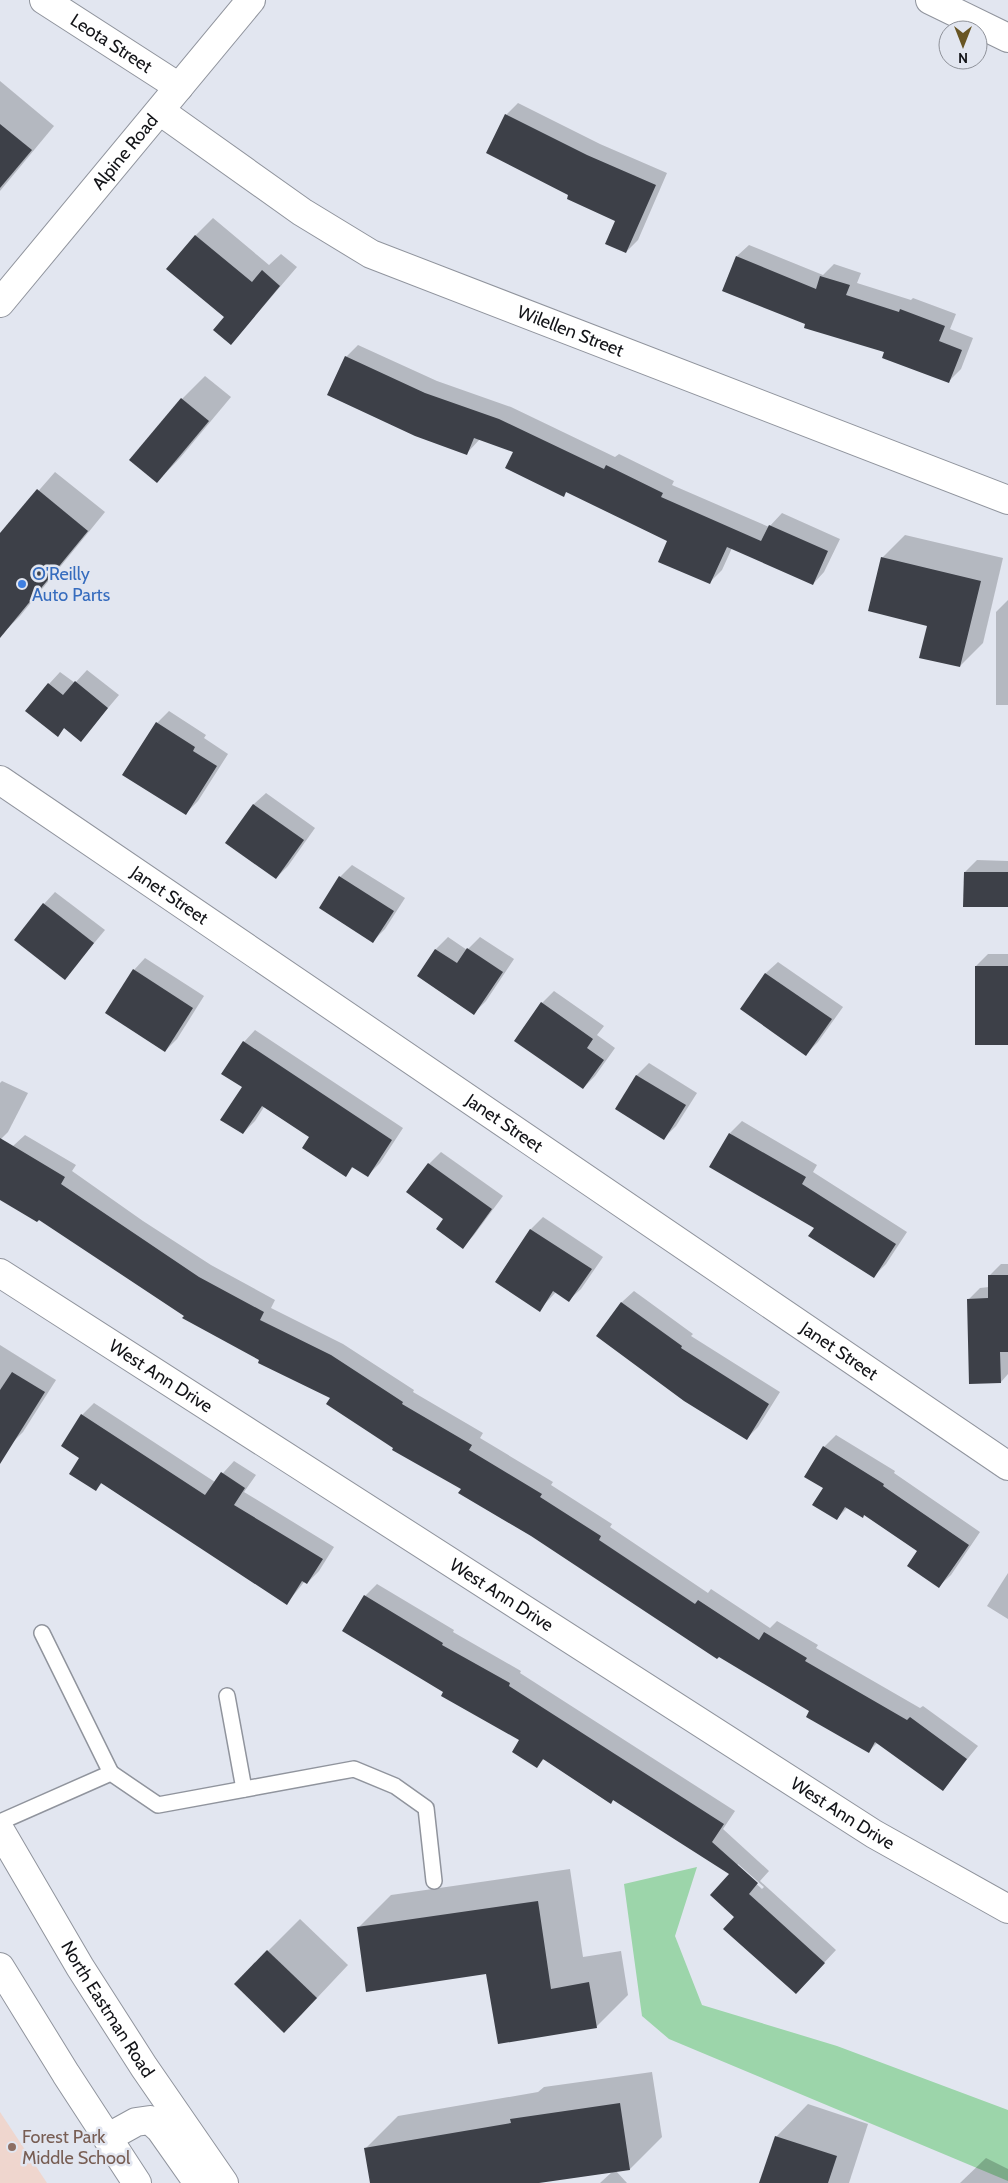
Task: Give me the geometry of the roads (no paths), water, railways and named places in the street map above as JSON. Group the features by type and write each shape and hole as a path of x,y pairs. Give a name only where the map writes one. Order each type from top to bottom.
{"street":[{"name":"Leota Street","path":"44,0 179,87"},
{"name":"Alpine Road","path":"0,303 251,0"},
{"path":"930,0 1008,38"},
{"name":"Wilellen Street","path":"160,111 302,212 371,254 1008,500"},
{"name":"Janet Street","path":"0,780 1008,1466"},
{"name":"West Ann Drive","path":"0,1273 874,1834 1008,1909"},
{"name":"North Eastman Road","path":"0,1830 80,1967 144,2067 224,2183"},
{"path":"0,1967 137,2183"},
{"path":"107,2138 136,2122 150,2120 160,2129 198,2183"}],"lane":[{"path":"42,1633 111,1773 158,1805 354,1770 395,1786 426,1808 434,1881"},
{"path":"227,1696 244,1789"},
{"path":"0,1822 111,1773"}],"place":[{"name":"O'Reilly Auto Parts","path":"22,584"},
{"name":"Forest Park Middle School","path":"12,2147"}]}
